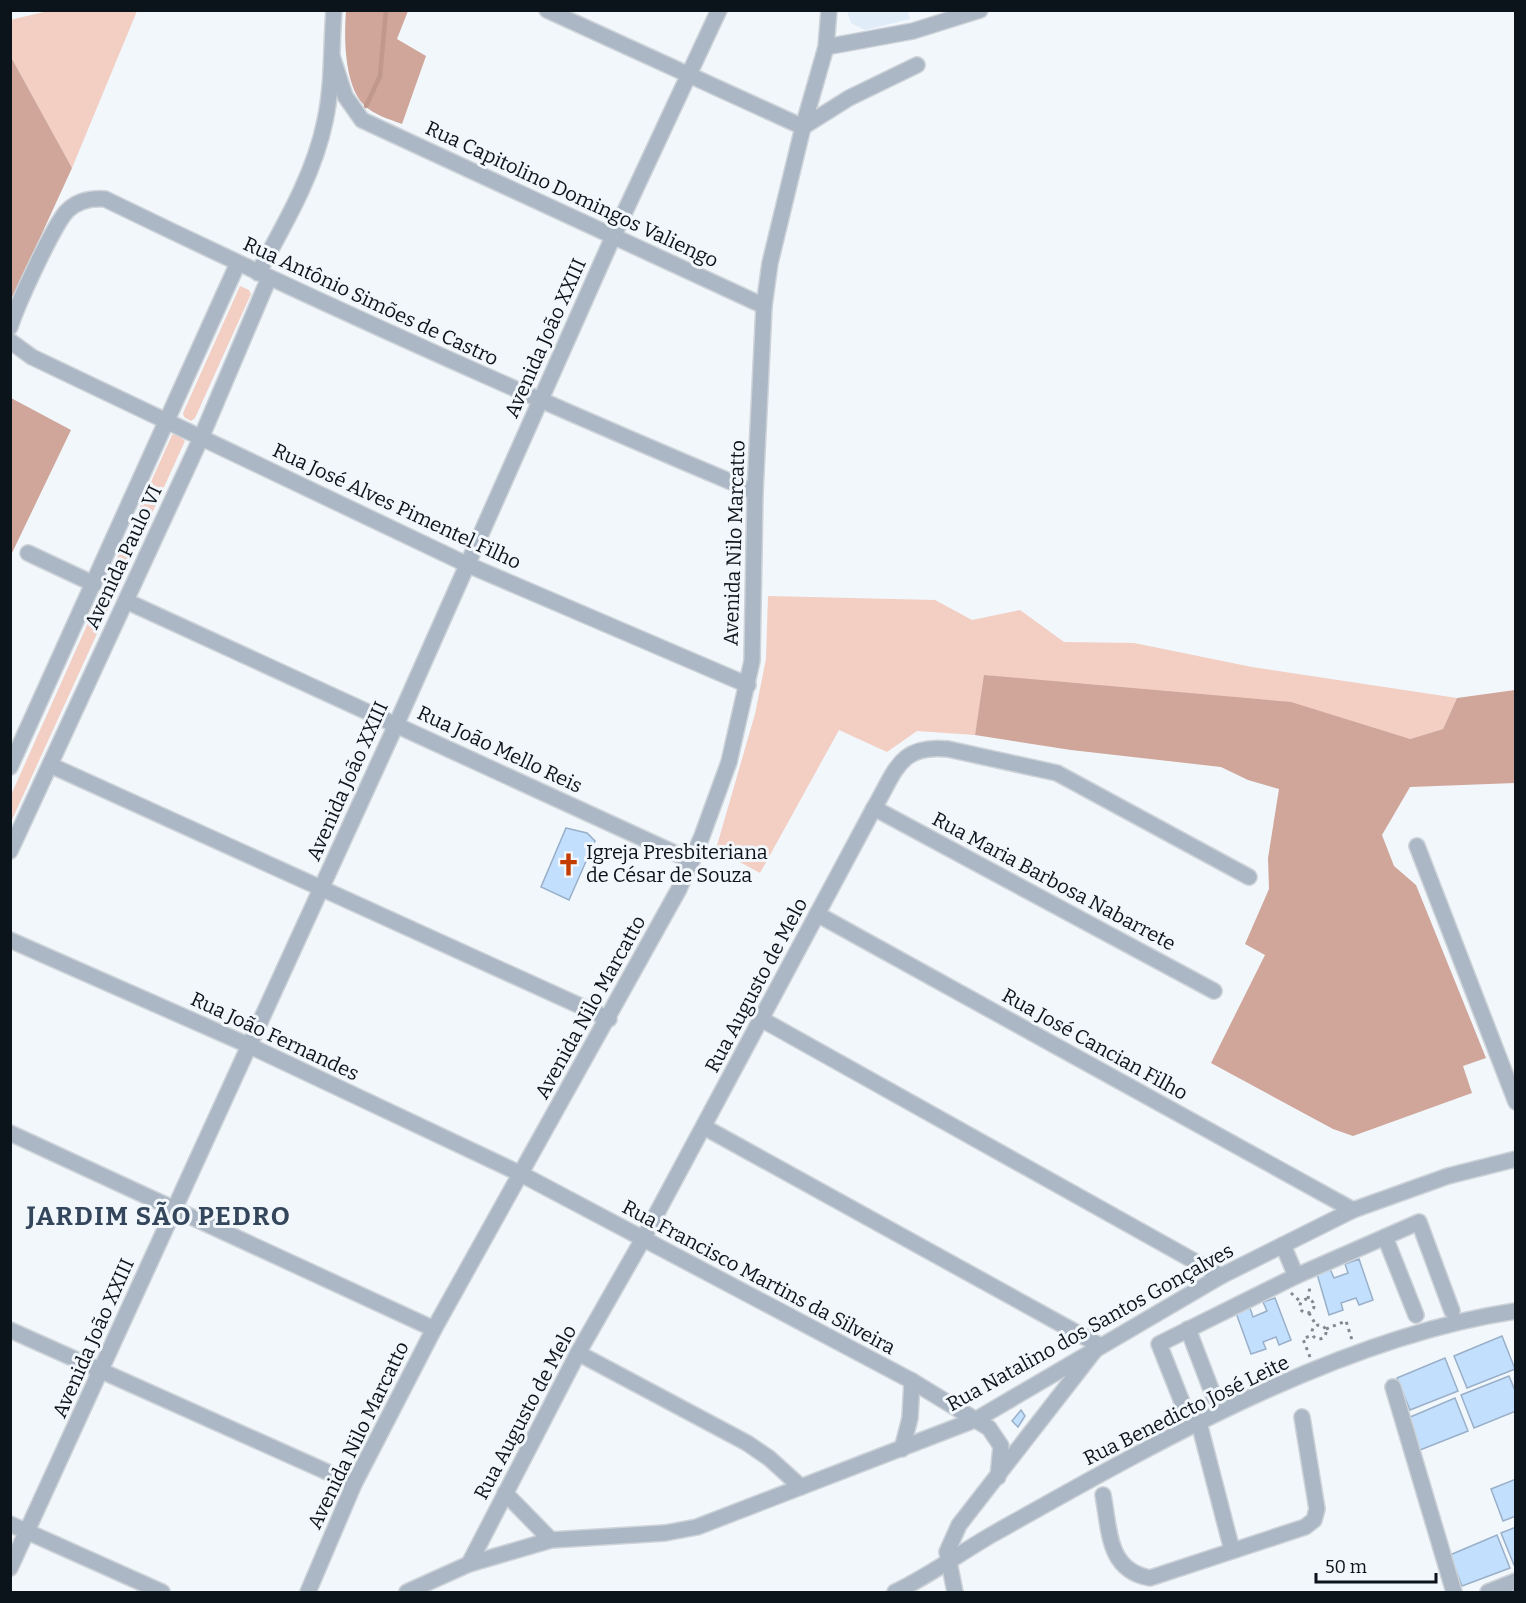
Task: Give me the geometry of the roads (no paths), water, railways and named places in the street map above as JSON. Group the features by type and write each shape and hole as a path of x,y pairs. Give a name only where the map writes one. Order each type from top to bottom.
{"street":[{"name":"Avenida Paulo VI","path":"10,851 201,438 264,275 316,152 330,95 334,10"},
{"path":"547,10 803,127 849,98 917,65"},
{"name":"Avenida João XXIII","path":"10,1568 396,725 613,237 718,10"},
{"name":"Avenida Nilo Marcatto","path":"308,1593 354,1484 434,1329 609,1019 692,861 729,762 752,661 755,492 764,306 770,263 803,127 826,47 829,10"},
{"path":"826,47 913,31 980,10"},
{"name":"Rua Capitolino Domingos Valiengo","path":"332,56 345,96 362,120 764,306"},
{"name":"Rua Antônio Simões de Castro","path":"10,327 59,220 80,201 92,198 105,199 238,263 541,401 755,492"},
{"name":"Avenida Paulo VI","path":"10,767 14,748 94,584 238,263"},
{"name":"Rua José Alves Pimentel Filho","path":"10,341 32,357 466,564 748,685"},
{"path":"28,553 94,584"},
{"name":"Rua João Mello Reis","path":"126,601 692,861"},
{"name":"Rua Augusto de Melo","path":"469,1564 578,1353 644,1239 874,807 904,759 911,752 932,748 948,749 1057,773 1249,877"},
{"path":"50,765 609,1019"},
{"name":"Rua Maria Barbosa Nabarrete","path":"874,807 1214,991"},
{"path":"1417,846 1515,1102"},
{"name":"Rua José Cancian Filho","path":"818,914 1353,1210"},
{"name":"Rua João Fernandes","path":"10,940 248,1045 521,1174"},
{"path":"761,1019 1221,1275"},
{"path":"704,1126 1099,1345 959,1525 949,1546 948,1560 955,1593"},
{"path":"10,1133 434,1329"},
{"name":"Rua Natalino dos Santos Gonçalves","path":"407,1593 469,1564 551,1540 665,1533 697,1527 902,1449 976,1419 1221,1275 1353,1210 1448,1176 1515,1159"},
{"name":"Rua Francisco Martins da Silveira","path":"521,1174 912,1381 989,1428 1000,1446"},
{"path":"1184,1407 1159,1344 1296,1276 1419,1222 1452,1311"},
{"path":"1384,1237 1416,1315"},
{"path":"1283,1245 1296,1276"},
{"name":"Rua Benedicto José Leite","path":"895,1593 1068,1492 1200,1423 1276,1387 1373,1349 1428,1331 1515,1311"},
{"path":"1188,1329 1214,1397"},
{"path":"10,1330 354,1484"},
{"path":"578,1353 747,1443 769,1458 801,1487"},
{"path":"902,1449 910,1419 912,1381"},
{"path":"1393,1387 1454,1593"},
{"path":"1102,1495 1116,1556 1123,1568 1134,1575 1150,1578 1305,1527 1314,1520 1317,1509 1316,1489 1302,1417"},
{"path":"1200,1423 1233,1550"},
{"path":"998,1477 1000,1446 1021,1444"},
{"path":"505,1493 551,1540"},
{"path":"10,1524 162,1593"},
{"path":"1488,1593 1515,1581"}],"waterway":[{"path":"366,106 380,76 386,10"}],"place":[{"name":"Igreja Presbiteriana de César de Souza","path":"568,864"}],"district":[{"name":"JARDIM SÃO PEDRO","path":"159,1216"}]}
